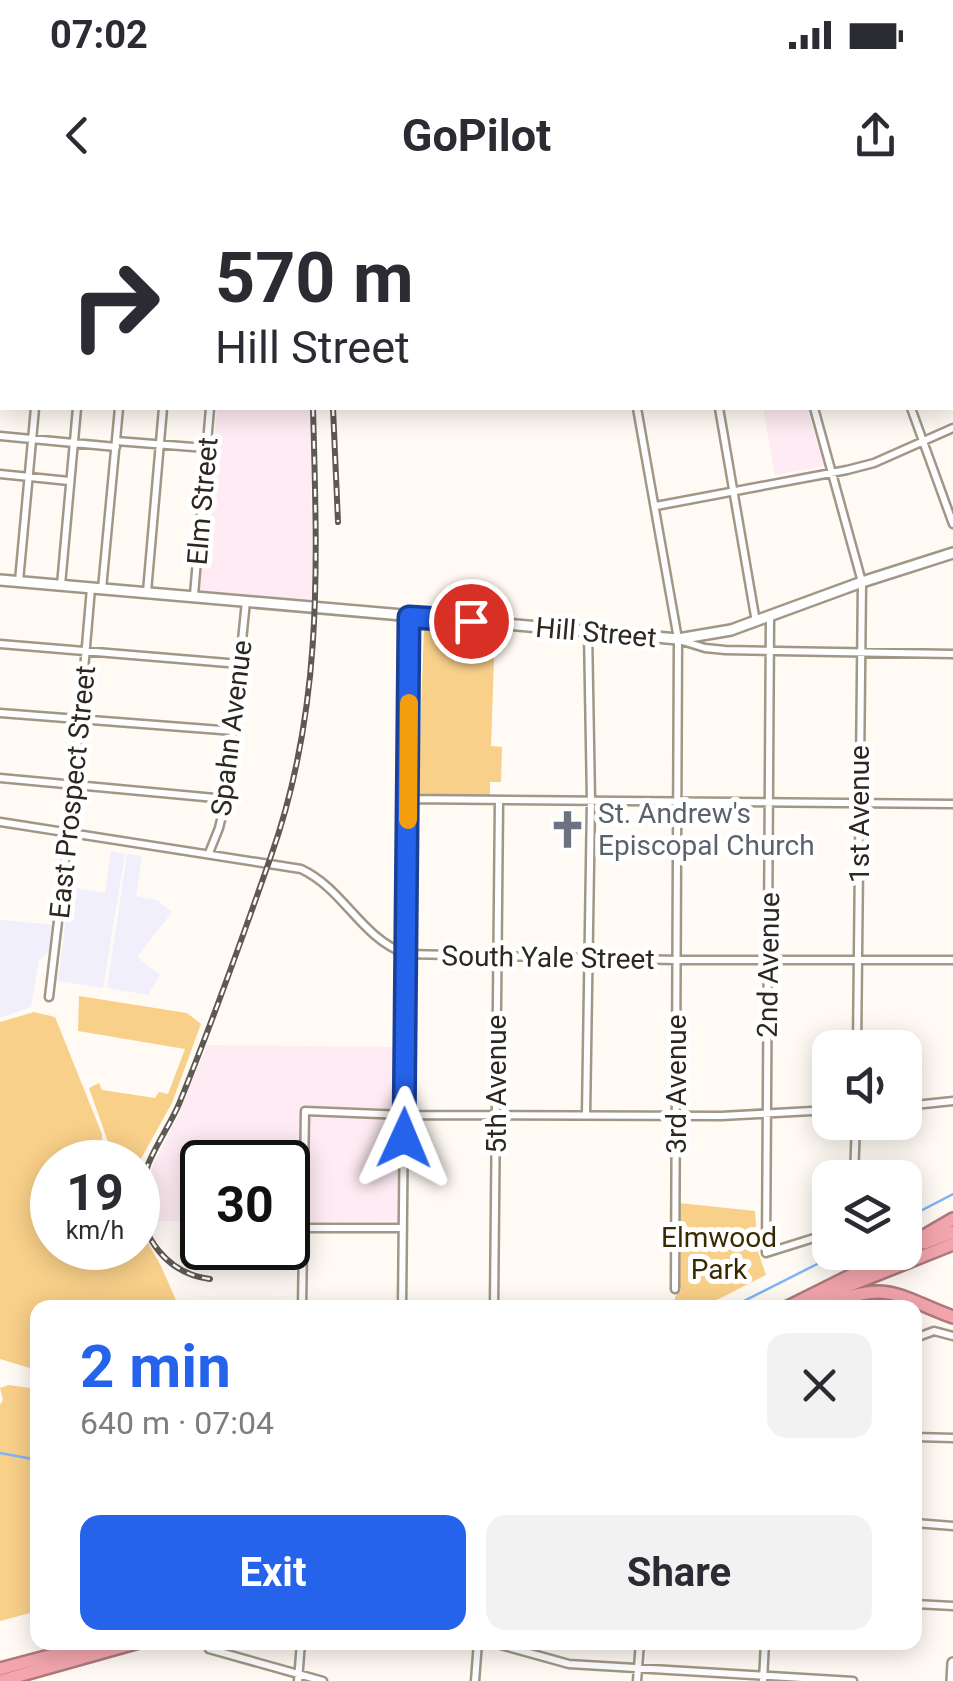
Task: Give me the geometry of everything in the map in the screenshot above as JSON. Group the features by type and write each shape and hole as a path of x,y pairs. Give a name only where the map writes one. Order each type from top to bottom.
{"highway":[{"path":"922,1238 953,1220"},
{"path":"922,1242 953,1232"},
{"path":"825,1300 848,1286 953,1244"},
{"path":"802,1300 862,1270"},
{"path":"840,1300 854,1294 880,1292 916,1300"},
{"path":"922,1303 953,1318"},
{"path":"0,1669 72,1650"},
{"path":"0,1680 111,1650"}],"main road":[{"path":"678,640 756,622 953,553"},
{"name":"Hill Street","path":"0,580 588,629 678,640"},
{"path":"952,1681 953,1663"}],"street":[{"path":"19,581 35,410"},
{"path":"61,585 77,410"},
{"path":"102,589 119,410"},
{"path":"146,592 163,410"},
{"name":"Elm Street","path":"194,595 210,410"},
{"name":"3rd Avenue","path":"637,410 678,640 675,1289"},
{"path":"719,410 756,622"},
{"name":"1st Avenue","path":"815,410 862,582 857,1030"},
{"path":"912,410 953,524"},
{"path":"656,506 874,463 953,428"},
{"path":"0,436 206,448"},
{"path":"0,474 69,481"},
{"name":"East Prospect Street","path":"49,997 74,786 91,587"},
{"name":"Spahn Avenue","path":"209,853 226,800 246,600"},
{"name":"2nd Avenue","path":"770,616 766,1253 812,1239"},
{"path":"402,1300 409,617"},
{"path":"586,1115 591,801 588,629"},
{"name":"Hill Street","path":"678,640 705,648 953,654"},
{"path":"0,644 240,664"},
{"path":"0,713 234,731"},
{"path":"0,778 226,800"},
{"path":"409,800 953,804"},
{"name":"5th Avenue","path":"494,1300 499,800"},
{"name":"South Yale Street","path":"0,822 301,868 331,887 371,934 406,954 676,960 953,960"},
{"path":"922,1104 953,1101"},
{"path":"303,1140 304,1110 496,1116 812,1111"},
{"path":"310,1228 402,1228"},
{"path":"302,1270 302,1300"},
{"path":"922,1336 934,1332 953,1336"},
{"path":"922,1437 953,1438"},
{"path":"922,1524 953,1526"},
{"path":"922,1604 953,1606"},
{"path":"216,1650 298,1678 323,1681"},
{"path":"298,1678 300,1650"},
{"path":"475,1681 477,1650"},
{"path":"519,1650 569,1664 763,1679 854,1681"},
{"path":"637,1681 639,1650"},
{"path":"763,1679 765,1650"}],"shaded area":[{"path":"217,410 310,410 313,601 200,591"},
{"path":"763,410 808,410 824,466 775,475"},
{"path":"111,851 125,854 103,988 58,981 70,887 105,893"},
{"path":"127,854 142,856 136,896 157,900 172,912 137,957 160,975 148,995 107,988"},
{"path":"0,920 57,925 53,948 39,960 31,1007 0,1018"},
{"path":"207,1045 401,1047 400,1221 310,1222 310,1140 180,1140 180,1221 160,1221 160,1152"}],"green space":[{"path":"424,628 495,631 491,746 502,747 501,782 490,782 490,797 418,795"},
{"path":"79,996 187,1013 201,1024 172,1103 151,1140 107,1140 89,1088 99,1083 102,1090 155,1098 159,1092 168,1094 185,1049 78,1031"},
{"path":"34,1012 55,1017 102,1140 30,1140 30,1270 160,1270 160,1264 176,1300 30,1300 30,1368 0,1359 0,1022"},
{"name":"Elmwood Park","path":"679,1203 755,1211 758,1252 766,1275 717,1300 675,1300 681,1290 677,1279"},
{"path":"0,1388 30,1388 30,1613 0,1621 3,1400"}],"waterway":[{"path":"922,1210 953,1194"},
{"path":"746,1300 812,1267"},
{"path":"0,1453 30,1459"}],"railway":[{"path":"210,1279 181,1270 159,1251 145,1225 141,1194 146,1170 179,1104 215,1012 288,800 309,689 313,634 313,410"},
{"path":"333,410 338,522"}],"slow traffic":[{"path":"408,820 409,703"}],"place":[{"name":"St. Andrew's Episcopal Church","path":"568,829"}],"route":[{"path":"404,1138 409,617 471,621"}]}
